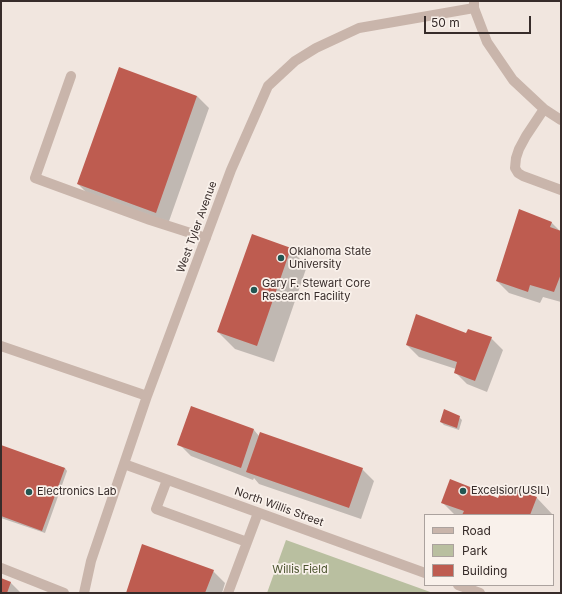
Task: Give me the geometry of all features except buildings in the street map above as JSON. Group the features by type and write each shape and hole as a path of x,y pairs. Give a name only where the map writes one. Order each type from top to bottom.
{"street":[{"path":"474,5 487,42 513,80 544,110 561,120"},
{"name":"West Tyler Avenue","path":"84,593 91,561 147,396 231,170 268,86 294,61 316,48 359,28 474,5"},
{"path":"71,76 35,178 150,220 206,238"},
{"path":"544,110 519,149 516,158 516,168 518,173 523,176 561,190"},
{"path":"1,346 147,396"},
{"name":"North Willis Street","path":"124,464 424,573"},
{"path":"167,480 156,509 247,542"},
{"path":"228,593 258,513"},
{"path":"1,568 64,593"},
{"path":"461,586 480,593"}],"green space":[{"name":"Willis Field","path":"286,540 433,593 267,593"}],"place":[{"name":"Oklahoma State University","path":"281,258"},
{"name":"Gary F. Stewart Core Research Facility","path":"254,290"},
{"name":"Excelsior(USIL)","path":"463,491"},
{"name":"Electronics Lab","path":"29,492"}]}
